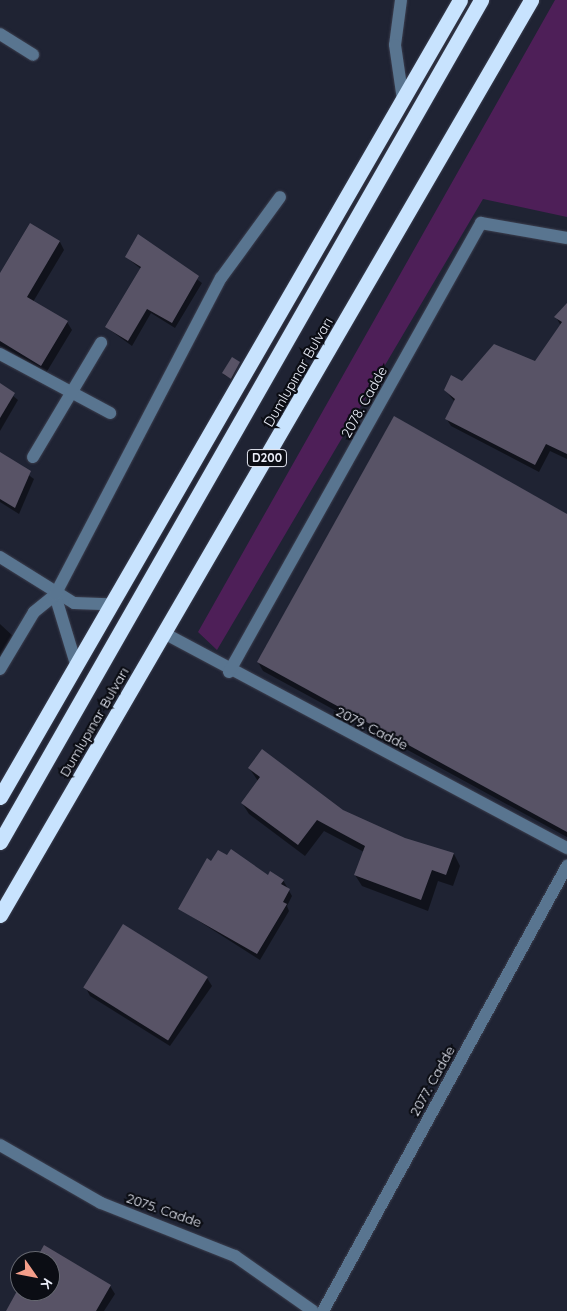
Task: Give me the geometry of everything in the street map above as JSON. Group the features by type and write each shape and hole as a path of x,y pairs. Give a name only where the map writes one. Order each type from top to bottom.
{"highway":[{"path":"0,797 108,604 460,0"},
{"name":"Dumlupınar Bulvarı","path":"0,842 341,252 481,0"},
{"name":"Dumlupınar Bulvarı","path":"0,915 532,0"}],"street":[{"path":"401,0 395,45 403,100"},
{"path":"0,34 33,55"},
{"path":"0,669 34,612 55,595 220,278 280,197"},
{"name":"2078. Cadde","path":"230,672 481,223 567,238"},
{"path":"33,457 101,343"},
{"path":"0,354 110,413"},
{"path":"0,557 55,595 89,607 108,604"},
{"path":"55,595 76,661"},
{"name":"2079. Cadde","path":"164,633 230,672 567,848"},
{"name":"2077. Cadde","path":"323,1311 567,866"},
{"name":"2075. Cadde","path":"0,1145 101,1203 235,1256 313,1311"}],"shaded area":[{"path":"555,0 567,0 567,217 483,199 217,650 198,632"}],"building":[{"path":"30,223 60,241 27,297 68,321 41,366 0,341 0,273"},
{"path":"138,234 199,276 172,323 147,309 128,341 105,327 141,267 125,257"},
{"path":"567,303 567,454 546,444 535,465 445,419 455,399 444,390 451,375 462,381 494,344 535,361 562,322 554,317"},
{"path":"232,357 240,362 231,379 222,373"},
{"path":"0,383 15,393 0,418"},
{"path":"394,416 567,514 567,832 257,662"},
{"path":"0,452 31,471 15,508 0,499"},
{"path":"262,749 343,810 405,838 454,853 446,875 432,870 421,900 354,875 365,846 317,820 298,845 241,803 260,777 248,768"},
{"path":"231,849 268,875 270,871 284,880 281,884 290,889 283,902 287,904 257,954 178,909 207,858 211,861 218,850 227,855"},
{"path":"123,924 208,977 168,1041 83,988"},
{"path":"44,1245 54,1251 41,1251"},
{"path":"60,1255 111,1285 96,1311 6,1311 12,1301 60,1301"}]}
